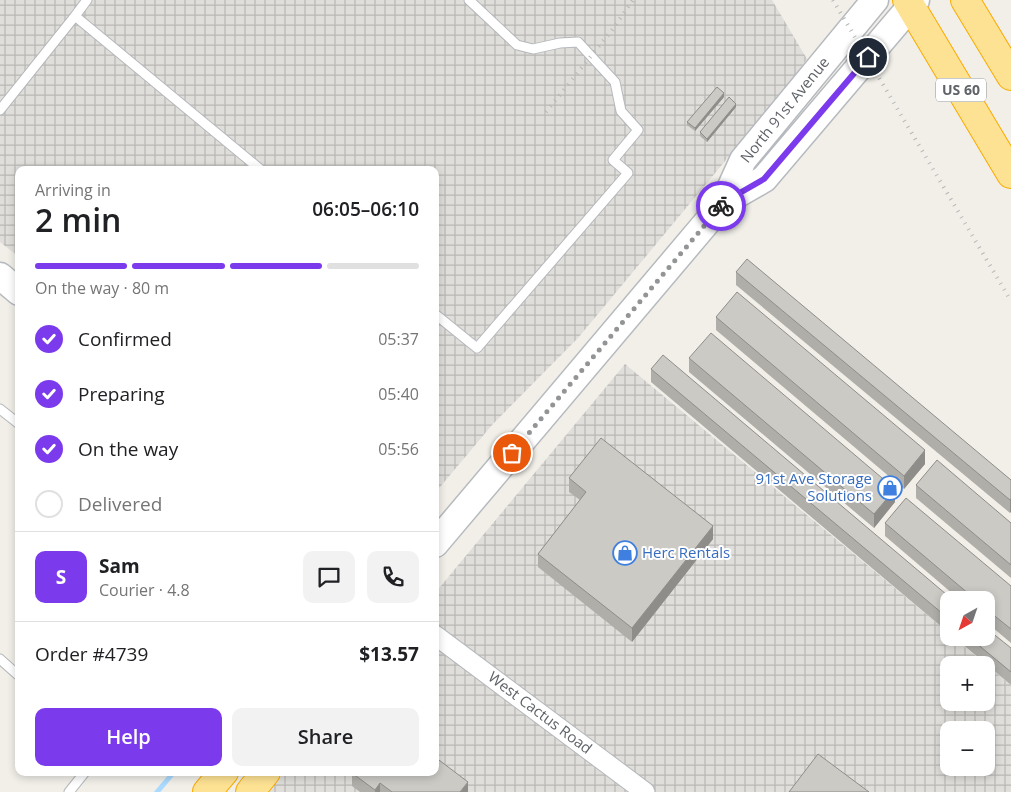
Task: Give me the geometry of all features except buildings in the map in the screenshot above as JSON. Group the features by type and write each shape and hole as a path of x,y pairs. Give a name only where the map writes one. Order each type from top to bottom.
{"highway":[{"path":"965,0 1011,76"},
{"name":"US 60","path":"911,2 1011,174"},
{"path":"207,792 221,776"},
{"path":"250,792 263,776"}],"main road":[{"name":"North 91st Avenue","path":"439,539 724,202 743,160 875,0"},
{"name":"North 91st Avenue","path":"724,202 764,179 911,2"},
{"path":"0,276 15,289"}],"street":[{"name":"West Cactus Road","path":"439,638 646,792"}],"lane":[{"path":"0,110 87,0"},
{"path":"439,317 477,348 628,174 613,160 638,130 621,111 615,82 578,42 560,43 533,50 517,45 469,0"},
{"path":"75,16 256,166"},
{"path":"0,409 15,421"},
{"path":"0,659 15,672"},
{"path":"69,792 82,776"}],"shaded area":[{"path":"0,0 772,0 807,59 790,83 578,338 492,425 439,488 439,166 15,166 15,254 0,242"},
{"path":"625,364 940,626 940,646 964,646 976,656 940,656 940,711 995,711 995,672 1011,685 1011,792 267,792 281,776 439,776 439,588"}],"waterway":[{"path":"157,792 171,776"}],"railway":[{"path":"546,112 612,30 633,0"},
{"path":"833,0 1011,301"}],"way so far":[{"path":"512,453 721,206"}],"place":[{"name":"91st Ave Storage Solutions","path":"890,488"},
{"name":"Herc Rentals","path":"625,553"}],"route":[{"path":"721,206 724,202 764,179 868,57"}]}
